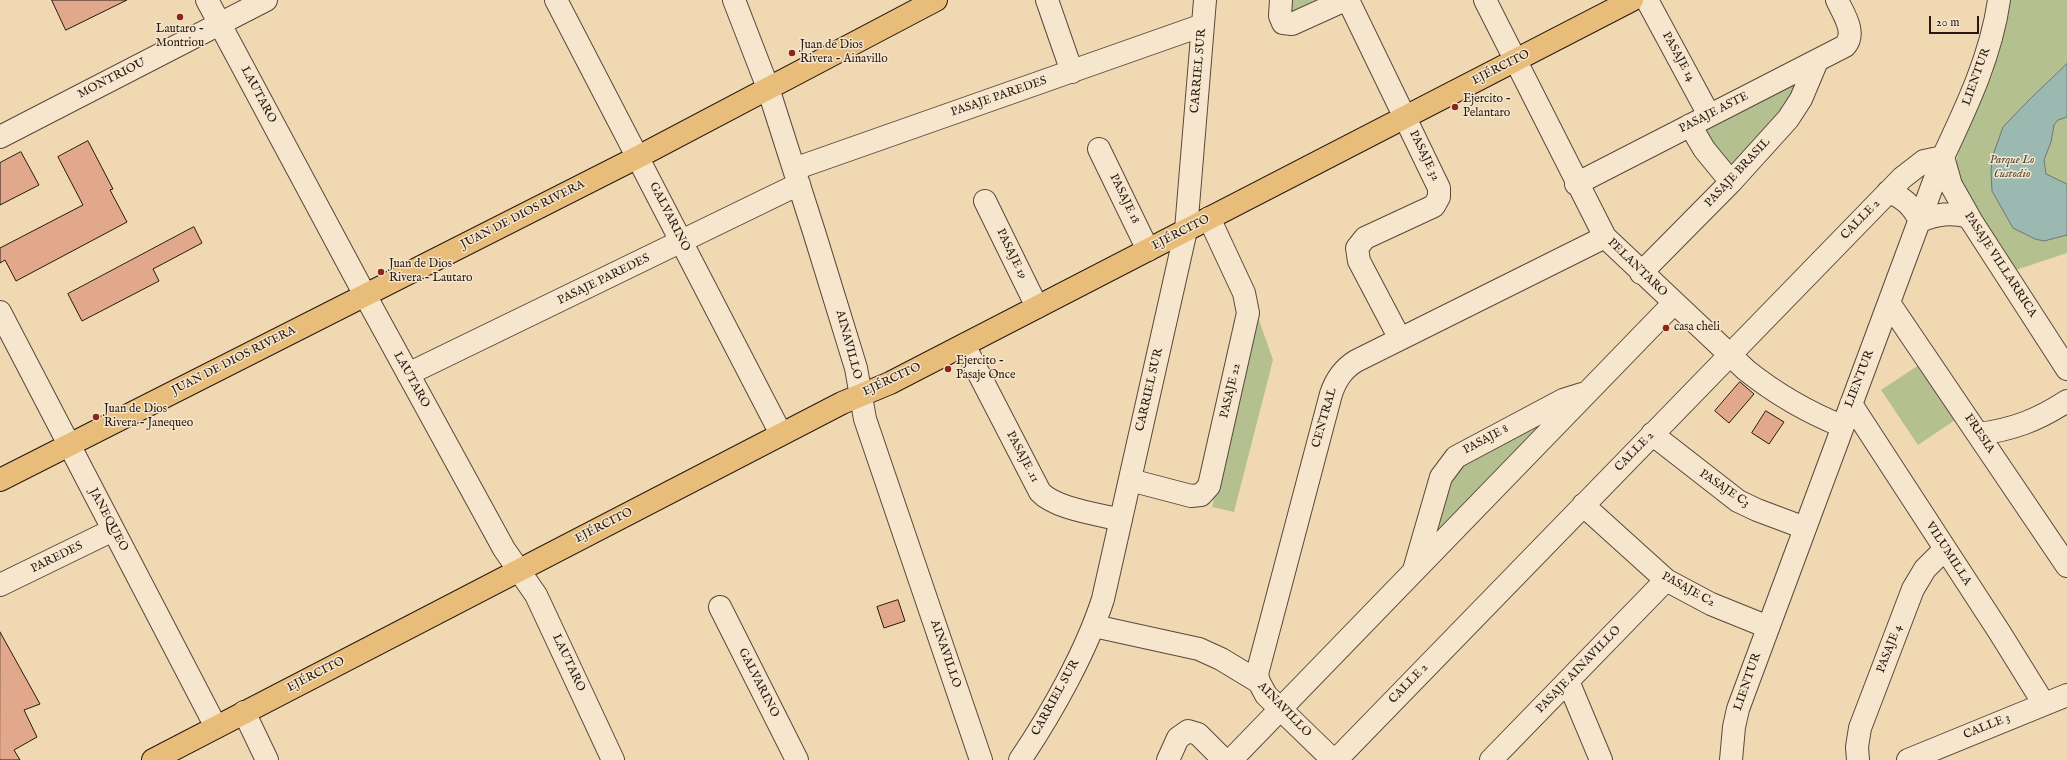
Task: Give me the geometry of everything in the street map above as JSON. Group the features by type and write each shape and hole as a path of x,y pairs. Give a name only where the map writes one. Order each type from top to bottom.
{"main road":[{"name":"JUAN DE DIOS RIVERA","path":"0,480 638,157 936,0"},
{"name":"EJÉRCITO","path":"153,760 781,434 860,395 890,383 1632,0"}],"street":[{"name":"LAUTARO","path":"207,0 364,295 504,549 536,595 613,760"},
{"name":"MONTRIOU","path":"0,136 266,0"},
{"name":"GALVARINO","path":"556,0 781,434"},
{"name":"AINAVILLO","path":"734,0 768,88 797,177 856,368 864,419 981,760"},
{"path":"1047,0 1072,72"},
{"name":"CARRIEL SUR","path":"1020,760 1052,708 1094,626 1103,599 1186,230 1205,0"},
{"name":"PASAJE 32","path":"1281,0 1280,16 1284,22 1288,24 1292,24 1346,0 1438,184 1439,197 1437,202 1430,208 1362,241 1357,248 1357,255 1400,339"},
{"name":"PELANTARO","path":"1485,0 1514,61 1604,237 1746,370 1782,397 1802,408 1842,426"},
{"name":"PASAJE 14","path":"1647,0 1709,115"},
{"name":"PASAJE ASTE","path":"1576,184 1845,46 1850,40 1851,32 1837,0"},
{"name":"LIENTUR","path":"1731,760 1734,727 1738,709 1943,157 1979,77 1992,37 1999,0"},
{"name":"PASAJE PAREDES","path":"408,374 681,242 797,177 1072,72 1203,25"},
{"name":"PASAJE BRASIL","path":"1642,273 1731,182 1788,119 1801,99 1817,61"},
{"path":"1690,125 1704,149 1731,182"},
{"name":"PASAJE 18","path":"1099,149 1148,250"},
{"name":"CALLE 2","path":"1334,760 1909,171 1924,161 1943,157"},
{"name":"PASAJE VILLARRICA","path":"1943,157 1951,186 1969,217 2067,369"},
{"path":"1888,192 1895,194 1910,204 1920,221 1944,214 1959,214 1969,217"},
{"name":"PASAJE 19","path":"985,201 1037,307"},
{"name":"PASAJE 22","path":"1130,480 1190,496 1201,495 1209,486 1248,313 1244,293 1209,218"},
{"name":"CENTRAL","path":"1258,682 1258,666 1334,386 1342,372 1348,366 1400,339 1604,237"},
{"name":"PASAJE 8","path":"1230,760 1674,303"},
{"name":"FRESIA","path":"1889,303 2067,566"},
{"name":"JANEQUEO","path":"0,312 216,727"},
{"name":"PASAJE .11","path":"964,345 1040,492 1055,503 1121,520"},
{"name":"PASAJE 8","path":"1413,573 1441,477 1456,456 1563,400 1587,392"},
{"path":"1978,434 2011,429 2026,424 2067,401"},
{"name":"VILUMILLA","path":"1851,404 2044,704"},
{"name":"PASAJE C3","path":"1652,434 1738,501 1757,510 1805,528"},
{"name":"PASAJE C2","path":"1583,505 1666,580 1712,604 1768,627"},
{"name":"PAREDES","path":"0,585 113,530"},
{"name":"PASAJE 4","path":"1858,760 1857,747 1860,728 1913,589 1925,569 1945,549"},
{"name":"PASAJE AINAVILLO","path":"1491,760 1666,580"},
{"name":"GALVARINO","path":"720,607 797,760"},
{"name":"AINAVILLO","path":"1094,626 1199,649 1221,659 1258,682 1266,695 1334,760"},
{"path":"1568,681 1601,760"},
{"name":"CALLE 3","path":"1908,760 2067,695"},
{"path":"244,712 267,760"},
{"path":"1168,760 1180,734 1191,731 1198,734 1224,760"}],"green space":[{"path":"1287,0 1323,0 1286,15"},
{"name":"Parque Lo Custodio","path":"2011,0 2067,0 2067,253 2013,271 1954,170 1961,145 1993,72 2004,36"},
{"path":"1801,75 1797,94 1735,165 1727,163 1702,134 1704,124"},
{"path":"1258,317 1273,360 1234,512 1212,507"},
{"path":"1922,363 1958,418 1918,445 1881,390"},
{"path":"1559,407 1426,555 1444,483 1458,461"}],"water":[{"path":"2067,64 2067,117 2058,120 2054,125 2051,142 2044,160 2046,174 2067,184 2067,235 2044,241 2035,239 2013,228 1992,191 1992,158 2003,127"}],"building":[{"path":"52,0 127,0 66,30"},
{"path":"88,141 113,189 110,190 127,222 16,281 5,260 0,263 0,248 83,205 58,157"},
{"path":"21,152 39,185 0,205 0,163"},
{"path":"194,227 202,243 153,269 159,281 82,321 68,294"},
{"path":"1740,382 1754,394 1729,423 1715,411"},
{"path":"1766,411 1784,422 1769,444 1752,433"},
{"path":"898,600 905,621 884,628 877,607"},
{"path":"0,632 40,704 24,710 37,737 14,750 20,760 0,760"}],"place":[{"name":"Lautaro - Montriou","path":"180,17"},
{"name":"Juan de Dios Rivera - Ainavillo","path":"792,53"},
{"name":"Ejercito - Pelantaro","path":"1455,107"},
{"name":"Juan de Dios Rivera - Lautaro","path":"381,272"},
{"name":"casa cheli","path":"1666,328"},
{"name":"Ejercito - Pasaje Once","path":"948,369"},
{"name":"Juan de Dios Rivera - Janequeo","path":"96,417"}]}
